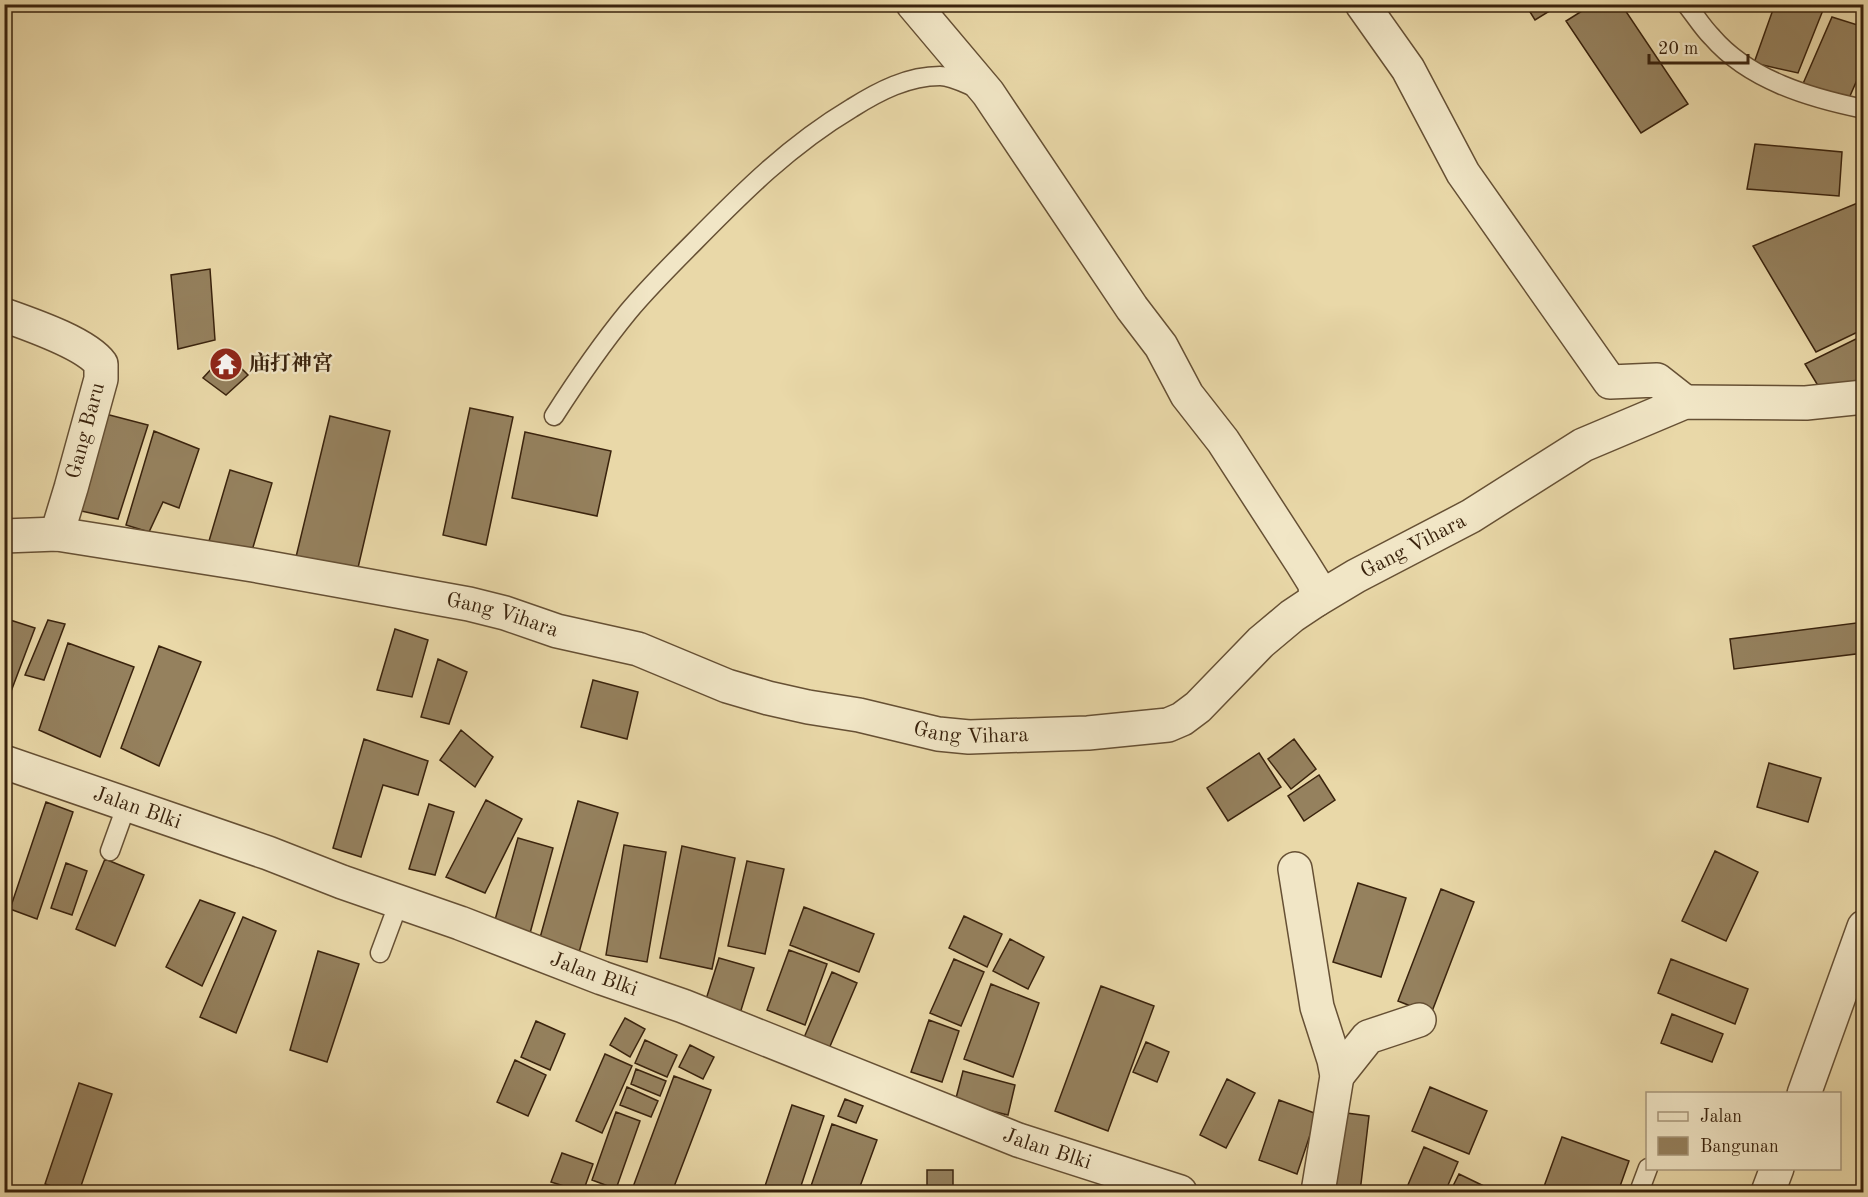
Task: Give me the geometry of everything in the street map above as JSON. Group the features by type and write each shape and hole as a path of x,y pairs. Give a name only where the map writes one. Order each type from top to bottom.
{"street":[{"path":"913,4 988,93 1132,308 1161,346 1187,394 1223,441 1315,584 1316,600"},
{"path":"1362,4 1408,69 1463,173 1610,382 1657,380 1685,402"},
{"name":"Gang Baru","path":"4,315 57,335 93,356 101,364 101,379 57,534"},
{"name":"Gang Vihara","path":"4,536 57,534 253,565 484,607 557,631 638,649 727,686 768,698 859,715 938,734 969,737 1088,734 1168,725 1182,719 1198,707 1261,642 1292,616 1356,576 1471,516 1583,445 1685,402 1806,403 1863,397"},
{"name":"Jalan Blki","path":"4,762 268,853 683,1006 1018,1140 1180,1192"},
{"path":"1295,869 1317,1007 1337,1076 1318,1192"},
{"path":"1805,1092 1863,927"},
{"path":"1337,1076 1368,1037 1419,1020"},
{"path":"1768,1192 1776,1170"}],"lane":[{"path":"1686,4 1712,39 1742,64 1803,93 1863,109"},
{"path":"554,416 627,312 747,189 798,143 840,115 897,83 943,76 988,93"},
{"path":"110,851 126,804"},
{"path":"380,953 399,902"},
{"path":"1639,1192 1647,1170"}],"building":[{"path":"1525,4 1561,4 1535,20"},
{"path":"1593,4 1621,4 1688,104 1641,133 1566,21"},
{"path":"1775,4 1825,5 1798,73 1754,63"},
{"path":"1832,17 1864,27 1864,64 1846,105 1802,86"},
{"path":"1755,144 1842,152 1839,196 1747,189"},
{"path":"1860,202 1864,213 1864,329 1816,352 1753,246"},
{"path":"210,269 215,340 178,349 171,275"},
{"path":"1864,335 1864,389 1823,394 1805,364"},
{"name":"庙打神宮","path":"226,353 248,375 226,395 203,378"},
{"path":"470,408 513,417 486,545 443,535"},
{"path":"98,412 148,425 118,519 72,509"},
{"path":"330,416 390,431 357,572 296,557"},
{"path":"154,431 199,449 179,508 163,502 149,532 126,525"},
{"path":"525,432 611,451 597,516 512,498"},
{"path":"230,470 272,483 251,554 209,541"},
{"path":"4,618 35,628 4,710"},
{"path":"48,620 65,624 44,680 25,675"},
{"path":"1864,622 1864,653 1734,669 1730,639"},
{"path":"395,629 428,640 412,697 377,690"},
{"path":"68,643 134,667 100,757 39,730"},
{"path":"159,646 201,662 159,766 121,748"},
{"path":"438,659 467,672 449,724 421,717"},
{"path":"593,680 638,692 627,739 581,727"},
{"path":"461,730 493,757 475,787 440,760"},
{"path":"364,739 428,761 418,795 383,785 361,857 333,848"},
{"path":"1294,739 1316,769 1291,789 1268,759"},
{"path":"1259,753 1281,787 1228,821 1207,788"},
{"path":"1769,763 1821,778 1808,822 1757,807"},
{"path":"1319,775 1335,800 1304,821 1288,796"},
{"path":"486,800 522,819 485,893 446,877"},
{"path":"578,801 618,813 578,956 538,945"},
{"path":"46,802 73,812 37,919 10,909"},
{"path":"429,804 454,812 435,875 409,869"},
{"path":"518,838 553,848 529,937 493,927"},
{"path":"624,845 666,852 647,962 606,955"},
{"path":"682,846 735,858 712,969 660,958"},
{"path":"1715,851 1758,872 1726,941 1682,921"},
{"path":"105,859 144,875 115,946 76,929"},
{"path":"747,861 784,869 765,954 728,946"},
{"path":"66,863 87,871 72,915 51,908"},
{"path":"1358,883 1406,898 1381,977 1333,962"},
{"path":"1441,889 1474,902 1431,1014 1398,1001"},
{"path":"200,900 235,913 202,986 166,967"},
{"path":"804,907 874,934 859,972 790,945"},
{"path":"964,916 1002,934 987,967 949,948"},
{"path":"243,917 276,931 236,1033 200,1017"},
{"path":"1010,939 1044,957 1028,989 993,971"},
{"path":"789,950 827,964 805,1025 767,1010"},
{"path":"318,951 359,964 327,1062 290,1050"},
{"path":"719,958 754,968 738,1020 703,1009"},
{"path":"954,959 984,972 961,1026 930,1013"},
{"path":"1671,959 1748,989 1735,1024 1658,993"},
{"path":"832,972 857,983 825,1058 800,1047"},
{"path":"991,984 1039,1003 1013,1077 964,1059"},
{"path":"1101,986 1154,1006 1108,1131 1055,1111"},
{"path":"1672,1014 1723,1034 1712,1062 1661,1043"},
{"path":"625,1018 645,1029 630,1057 610,1045"},
{"path":"929,1020 959,1031 942,1082 911,1072"},
{"path":"536,1021 565,1034 550,1070 521,1057"},
{"path":"645,1040 677,1055 667,1077 635,1063"},
{"path":"1146,1042 1169,1052 1157,1082 1133,1072"},
{"path":"690,1045 714,1057 703,1079 679,1067"},
{"path":"605,1054 632,1066 602,1133 576,1121"},
{"path":"515,1060 546,1075 528,1116 497,1102"},
{"path":"636,1069 666,1081 660,1096 631,1084"},
{"path":"963,1071 1015,1085 1008,1115 955,1102"},
{"path":"674,1076 711,1090 672,1192 647,1192 633,1187"},
{"path":"1227,1079 1255,1093 1226,1148 1200,1135"},
{"path":"79,1083 112,1094 79,1192 70,1192 45,1184"},
{"path":"627,1087 658,1101 651,1117 620,1105"},
{"path":"1430,1087 1487,1111 1469,1154 1412,1131"},
{"path":"845,1099 863,1106 856,1123 838,1116"},
{"path":"1279,1100 1317,1114 1297,1174 1259,1160"},
{"path":"792,1105 824,1116 799,1192 763,1192"},
{"path":"1331,1111 1369,1116 1360,1192 1322,1192"},
{"path":"616,1112 640,1121 616,1189 592,1180"},
{"path":"832,1124 877,1140 858,1192 809,1192"},
{"path":"1562,1137 1629,1161 1618,1192 1542,1192"},
{"path":"1424,1147 1458,1162 1445,1192 1405,1192"},
{"path":"562,1153 593,1164 583,1192 551,1182"},
{"path":"927,1170 953,1170 953,1192 927,1192"},
{"path":"1459,1174 1490,1189 1489,1192 1450,1192"},
{"path":"887,1188 919,1189 919,1192 887,1192"}],"place":[{"name":"庙打神宮","path":"226,364"}]}
